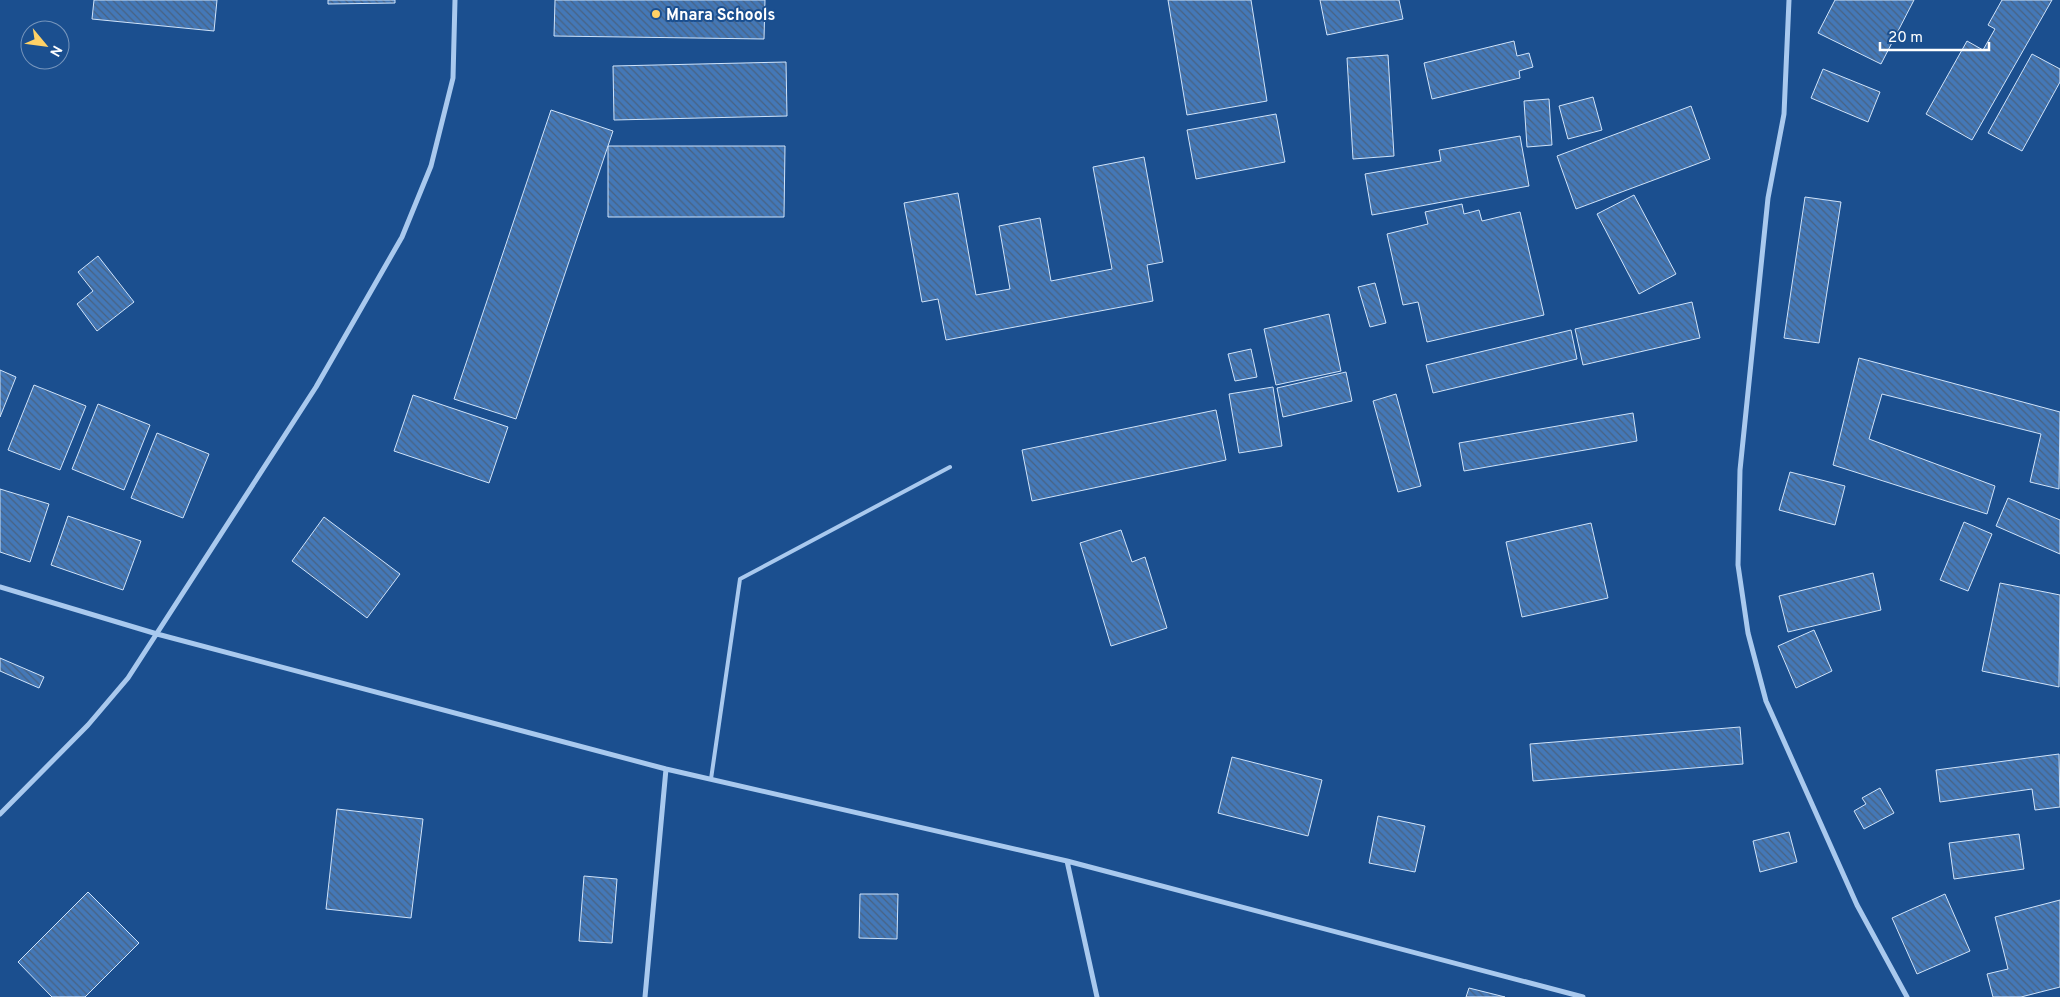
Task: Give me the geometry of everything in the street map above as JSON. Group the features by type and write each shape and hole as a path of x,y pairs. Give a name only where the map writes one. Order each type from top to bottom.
{"street":[{"path":"0,814 88,725 128,678 316,388 402,237 430,166 453,78 455,0"},
{"path":"1789,0 1784,114 1768,198 1740,470 1738,565 1748,633 1766,701 1857,905 1907,997"},
{"path":"0,587 157,634 666,769 1067,861 1583,997"},
{"path":"645,997 666,769"},
{"path":"1067,861 1097,997"}],"lane":[{"path":"711,779 740,579 950,466"}],"building":[{"path":"94,0 217,0 214,31 92,19"},
{"path":"328,0 395,0 395,3 328,4"},
{"path":"555,0 765,0 764,39 554,36"},
{"path":"1168,0 1251,0 1267,101 1187,115"},
{"path":"1320,0 1399,0 1403,19 1327,35"},
{"path":"1835,0 1914,0 1881,64 1818,33"},
{"path":"2002,0 2052,0 1972,140 1926,114 1967,41 1983,50 1995,29 1988,25"},
{"path":"1514,41 1517,56 1529,53 1533,67 1519,71 1520,78 1432,99 1424,63"},
{"path":"2032,54 2060,69 2060,82 2022,151 1988,133"},
{"path":"1388,55 1394,156 1353,159 1347,58"},
{"path":"786,62 787,116 614,120 613,66"},
{"path":"1823,69 1880,92 1868,122 1811,98"},
{"path":"1593,97 1602,130 1568,139 1559,106"},
{"path":"1549,99 1552,145 1527,147 1524,101"},
{"path":"1691,106 1710,159 1576,209 1557,156"},
{"path":"551,110 613,131 516,419 454,399"},
{"path":"1276,114 1285,162 1196,179 1187,130"},
{"path":"1520,136 1529,186 1372,215 1365,174 1441,161 1439,150"},
{"path":"608,146 785,146 784,217 608,217"},
{"path":"1144,157 1163,262 1147,265 1153,301 946,340 938,299 922,302 904,203 958,193 976,295 1010,289 999,226 1040,218 1051,281 1112,269 1093,167"},
{"path":"1634,195 1676,274 1639,294 1597,214"},
{"path":"1805,197 1841,202 1819,343 1784,338"},
{"path":"1462,204 1464,214 1479,210 1482,221 1520,212 1544,315 1427,342 1418,302 1403,305 1387,234 1428,224 1425,212"},
{"path":"98,256 134,302 97,331 77,304 93,291 78,272"},
{"path":"1375,283 1386,323 1370,327 1358,287"},
{"path":"1692,302 1700,338 1583,365 1575,329"},
{"path":"1329,314 1341,371 1276,385 1264,329"},
{"path":"1571,330 1577,359 1433,393 1426,365"},
{"path":"1251,349 1257,377 1235,381 1228,354"},
{"path":"1859,358 2060,412 2059,489 2030,482 2041,434 1882,394 1869,439 1995,486 1987,514 1833,465"},
{"path":"0,370 16,377 0,417"},
{"path":"1346,372 1352,401 1283,417 1277,388"},
{"path":"34,385 86,406 60,470 8,450"},
{"path":"1273,387 1282,446 1239,453 1229,394"},
{"path":"1396,394 1421,486 1398,492 1373,401"},
{"path":"413,395 508,427 489,483 394,451"},
{"path":"98,404 150,425 124,490 72,469"},
{"path":"1216,410 1226,460 1032,501 1022,450"},
{"path":"1633,413 1637,441 1464,471 1459,443"},
{"path":"157,433 209,454 183,518 131,498"},
{"path":"1790,472 1845,486 1835,525 1779,510"},
{"path":"0,489 49,504 30,562 0,552"},
{"path":"2008,498 2060,520 2060,554 1996,526"},
{"path":"68,516 141,541 123,590 51,565"},
{"path":"324,517 400,574 367,618 292,561"},
{"path":"1964,522 1992,534 1968,591 1940,580"},
{"path":"1591,523 1608,598 1522,617 1506,542"},
{"path":"1121,530 1132,562 1145,557 1167,628 1111,646 1080,543"},
{"path":"1873,573 1881,610 1788,632 1779,596"},
{"path":"2000,583 2060,595 2059,687 1982,671"},
{"path":"1814,630 1832,671 1796,688 1778,646"},
{"path":"0,658 44,677 39,688 0,671"},
{"path":"1740,727 1743,764 1533,781 1530,744"},
{"path":"2059,754 2060,807 2035,810 2032,789 1940,802 1936,770"},
{"path":"1232,757 1322,780 1308,836 1218,813"},
{"path":"1880,788 1894,813 1864,829 1854,811 1866,804 1862,798"},
{"path":"337,809 423,819 411,918 326,909"},
{"path":"1378,816 1425,826 1415,872 1369,863"},
{"path":"1789,832 1797,862 1760,872 1753,841"},
{"path":"2019,834 2024,869 1954,879 1949,843"},
{"path":"584,876 617,879 612,943 579,941"},
{"path":"88,892 139,943 85,997 52,997 18,962"},
{"path":"860,894 898,894 897,939 859,938"},
{"path":"1945,894 1970,951 1917,974 1892,918"},
{"path":"2060,900 2060,987 2021,997 1993,997 1987,974 2008,969 1995,917"},
{"path":"1469,988 1505,997 1466,997"}],"place":[{"name":"Mnara Schools","path":"656,14"}]}
